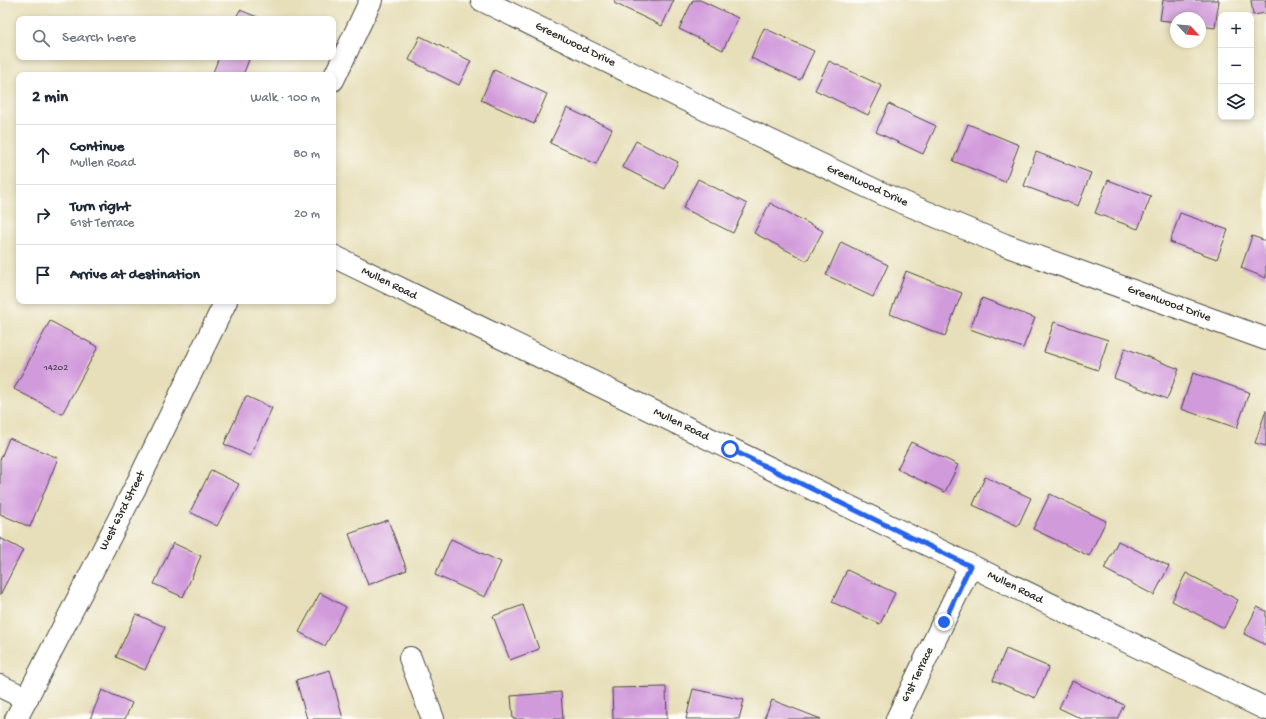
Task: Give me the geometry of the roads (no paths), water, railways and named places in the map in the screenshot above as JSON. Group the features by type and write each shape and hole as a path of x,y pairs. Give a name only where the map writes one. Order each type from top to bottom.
{"street":[{"path":"336,74 371,0"},
{"name":"Greenwood Drive","path":"482,0 735,124 883,194 1006,245 1266,339"},
{"name":"Mullen Road","path":"336,257 1266,709"},
{"name":"West 63rd Street","path":"16,719 135,488 225,304"},
{"name":"61st Terrace","path":"897,719 970,566"},
{"path":"410,658 434,719"},
{"path":"0,686 27,698"}]}
